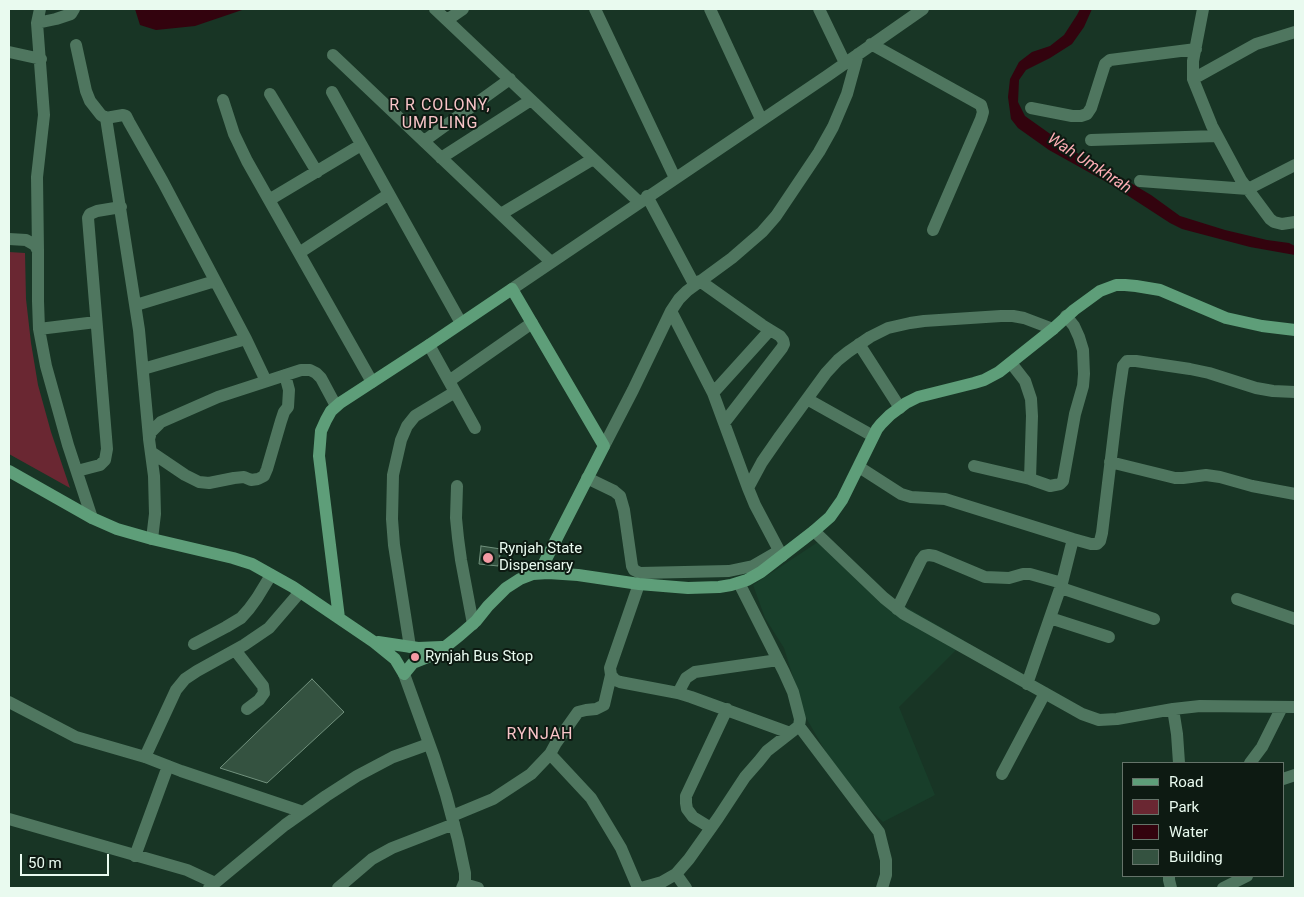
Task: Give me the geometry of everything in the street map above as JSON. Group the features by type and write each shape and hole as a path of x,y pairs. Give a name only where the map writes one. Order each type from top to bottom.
{"street":[{"path":"40,9 38,23 44,115 37,177 39,329 46,366 58,411 92,518"},
{"path":"38,23 71,14 74,9"},
{"path":"435,9 593,159 643,199 697,282 780,336 783,340 782,348 724,423"},
{"path":"447,20 463,9"},
{"path":"595,9 675,178"},
{"path":"710,9 761,119"},
{"path":"819,9 845,63"},
{"path":"339,618 320,456 321,431 331,411 340,403 429,345 923,9"},
{"path":"1203,9 1194,61 1193,79 1212,126 1241,180 1270,219 1282,224 1295,222"},
{"path":"1193,79 1256,44 1295,32"},
{"path":"871,44 981,105 982,119 934,230"},
{"path":"76,46 87,96 101,115 106,118 123,114 126,116 246,339 266,381"},
{"path":"1031,108 1072,116 1087,114 1091,108 1104,64 1110,60 1196,49"},
{"path":"9,52 40,59"},
{"path":"539,573 671,312 679,299 697,282 732,258 751,242 776,216 819,152 833,127 847,94 858,54"},
{"path":"333,55 551,262"},
{"path":"424,141 510,79"},
{"path":"332,92 461,323"},
{"path":"270,94 316,172"},
{"path":"223,100 239,146 372,382"},
{"path":"441,158 531,100"},
{"path":"106,118 136,306 143,369 154,476 155,504 152,539"},
{"path":"1091,140 1217,136"},
{"path":"269,200 361,144"},
{"path":"500,214 593,159"},
{"path":"1140,180 1248,189 1295,165"},
{"path":"299,253 389,194"},
{"path":"77,471 100,464 105,460 107,449 88,218 90,214 97,211 121,207"},
{"path":"9,240 26,240 35,245 38,251"},
{"path":"136,306 215,281"},
{"path":"587,478 614,491 620,496 634,570 640,573 729,571 754,566 780,554 814,531 830,517 842,500 873,436 881,424 900,408 918,397 984,380 998,372 1053,329 1066,316 1100,291 1116,285 1130,285 1160,290 1232,320 1295,330"},
{"path":"512,288 604,446"},
{"path":"671,312 713,393 748,488 780,554"},
{"path":"748,488 766,456 838,360 870,337 888,328 924,321 1013,316 1053,329"},
{"path":"974,466 1030,479 1050,486 1063,481 1084,374 1082,350 1078,337 1074,326 1066,316"},
{"path":"39,329 96,322"},
{"path":"410,646 394,545 392,519 393,475 406,426 415,416 532,323"},
{"path":"713,393 770,330"},
{"path":"143,369 246,339"},
{"path":"858,344 900,408"},
{"path":"429,345 475,428"},
{"path":"859,467 901,494 911,497 945,499 1073,539 1097,544 1100,540 1123,366 1127,361 1136,360 1190,368 1256,388 1295,392"},
{"path":"1011,363 1025,381 1031,399 1030,479"},
{"path":"150,446 151,432 160,422 169,417 218,397 301,370 310,370 321,378 336,406"},
{"path":"150,446 185,475 199,482 210,483 244,477 251,480 264,476 284,412 288,407 289,390 285,375"},
{"path":"807,399 873,436"},
{"path":"1110,462 1175,478 1206,475 1295,494"},
{"path":"9,471 92,518 117,529 252,564 300,592 374,642 395,659 404,674 453,820 463,858 465,873 463,886 478,888"},
{"path":"457,486 456,518 461,560 473,624"},
{"path":"814,531 897,609 1082,714 1099,720 1200,706 1295,707"},
{"path":"1028,684 1062,586 1073,539"},
{"path":"404,674 413,663 445,647 473,624 506,588 527,576 539,573 578,575 670,587 719,587 740,583 761,572 780,554"},
{"path":"897,609 921,560 924,556 929,555 985,577 1010,578 1030,574 1154,619"},
{"path":"194,644 241,618 257,598 271,575"},
{"path":"550,754 591,798 621,848 640,888 662,882 676,874 689,859 746,777 767,752 795,730 800,719 793,692 740,583"},
{"path":"338,888 372,859 453,820 503,793 531,774 550,754 556,742 578,712 596,709 604,705 610,668 639,584"},
{"path":"145,757 176,690 186,679 269,628 300,592"},
{"path":"1237,599 1295,619"},
{"path":"1050,618 1109,637"},
{"path":"374,642 434,648 445,647"},
{"path":"235,650 263,686 264,692 259,700 247,709"},
{"path":"678,693 686,678 694,672 778,660"},
{"path":"610,675 620,682 678,693 795,730 879,832 886,860 886,875 882,888"},
{"path":"1002,774 1044,693"},
{"path":"9,702 76,737 145,757 303,812"},
{"path":"1251,762 1262,746 1282,707"},
{"path":"711,828 693,816 687,809 686,796 727,709"},
{"path":"1173,709 1179,762"},
{"path":"9,819 187,870 212,886 285,825 357,776 393,757 429,744"},
{"path":"135,856 168,766"},
{"path":"676,874 686,888"},
{"path":"1222,888 1245,877"}],"shaded area":[{"path":"824,538 896,601 965,641 899,707 935,795 883,822 846,787 805,716 784,648 765,618 753,585"}],"green space":[{"path":"9,252 25,253 26,299 38,385 51,432 70,488 9,454"}],"water":[{"path":"135,9 245,9 195,26 156,30 140,25"},
{"name":"Wah Umkhrah","path":"1080,9 1092,9 1084,27 1072,44 1026,70 1019,80 1018,102 1025,116 1077,153 1151,195 1180,216 1225,230 1289,243 1295,246 1295,255 1250,247 1182,229 1110,184 1049,150 1018,128 1011,119 1008,97 1010,79 1019,62 1032,52 1050,46 1064,35"}],"building":[{"path":"481,546 501,549 498,566 479,564"},
{"path":"312,679 344,712 267,783 220,768"}],"place":[{"name":"Rynjah State Dispensary","path":"488,558"},
{"name":"Rynjah Bus Stop","path":"415,657"}],"district":[{"name":"R R COLONY, UMPLING","path":"440,115"},
{"name":"RYNJAH","path":"540,735"}]}
